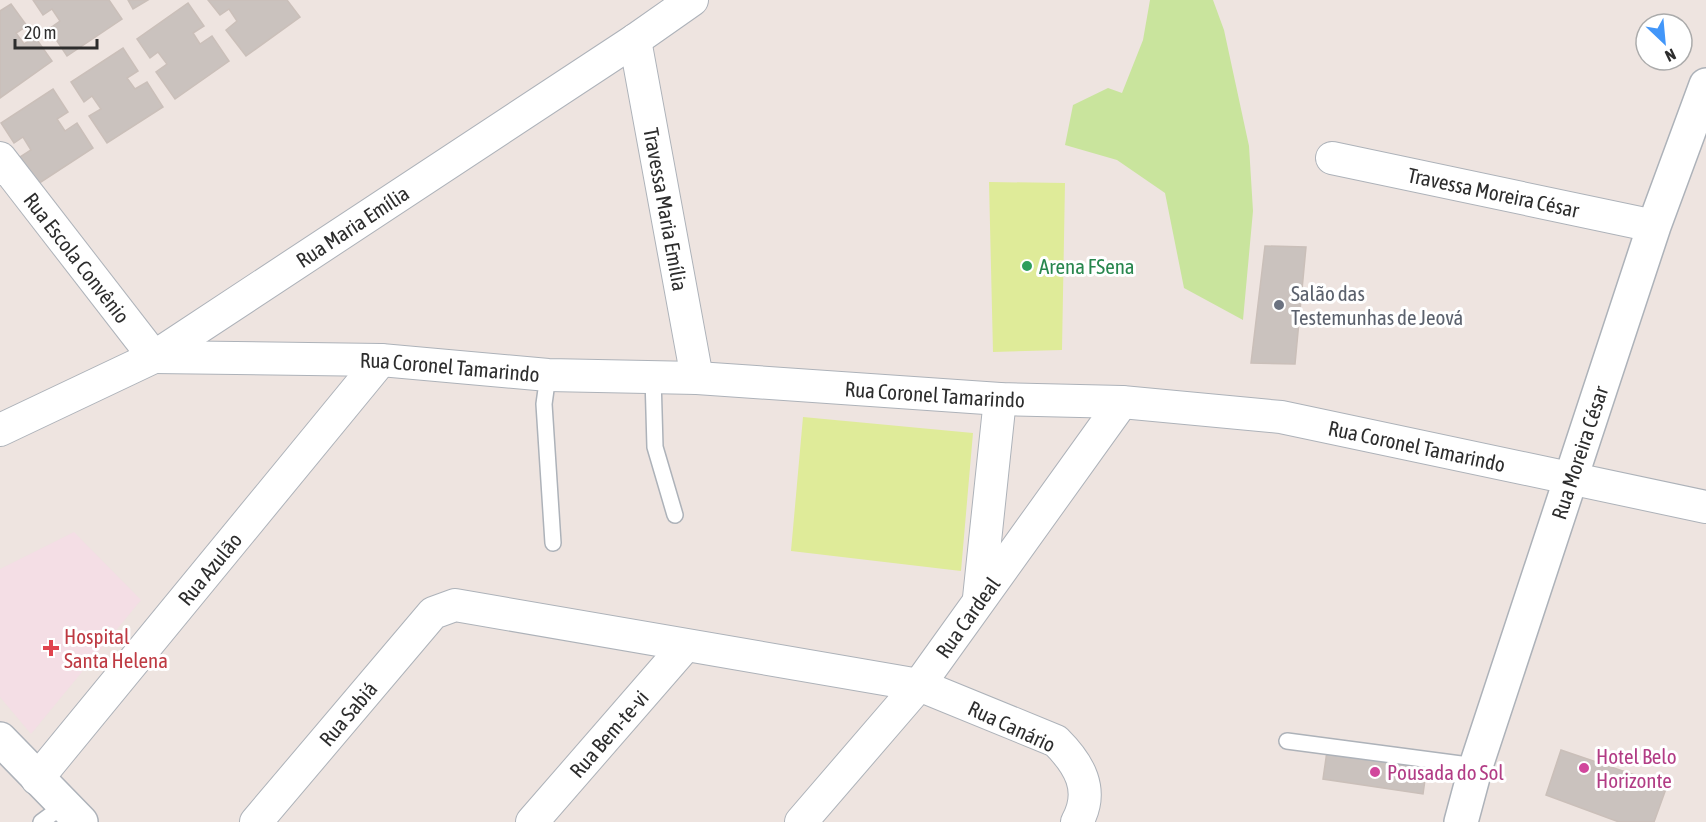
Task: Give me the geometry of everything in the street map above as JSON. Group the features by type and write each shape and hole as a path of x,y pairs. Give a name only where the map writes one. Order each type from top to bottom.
{"street":[{"name":"Rua Maria Emília","path":"0,430 154,357 635,40 692,0"},
{"name":"Travessa Maria Emília","path":"635,40 697,378"},
{"name":"Rua Moreira César","path":"1461,822 1476,766 1654,226 1705,90"},
{"name":"Rua Escola Convênio","path":"0,158 154,357"},
{"name":"Travessa Moreira César","path":"1332,158 1654,226"},
{"name":"Rua Coronel Tamarindo","path":"154,357 381,360 548,375 697,378 1000,399 1122,402 1281,417 1706,507"},
{"name":"Rua Azulão","path":"37,779 381,360"},
{"path":"978,601 1000,399"},
{"name":"Rua Cardeal","path":"801,822 919,685 1122,402"},
{"name":"Rua Canário","path":"444,607 455,605 919,685 1056,741 1072,757 1083,775 1084,801 1077,822"},
{"name":"Rua Sabiá","path":"256,822 433,613 444,607"},
{"name":"Rua Bem-te-vi","path":"532,822 685,646"},
{"path":"0,739 37,779 62,816"}],"lane":[{"path":"548,375 544,404 553,543"},
{"path":"652,377 655,447 675,515"},
{"path":"1287,741 1476,766"}],"shaded area":[{"name":"Hospital Santa Helena","path":"74,532 141,600 31,734 0,697 0,569"}],"green space":[{"path":"1150,0 1213,0 1224,30 1249,146 1253,211 1243,320 1184,288 1165,193 1117,160 1065,145 1073,105 1108,88 1122,93 1143,40"},
{"name":"Arena FSena","path":"989,182 1065,183 1062,350 993,352"},
{"path":"803,417 973,433 961,571 791,551"}],"building":[{"path":"33,0 109,0 122,19 67,56 49,29 60,21 52,9 43,15"},
{"path":"128,0 148,0 133,9"},
{"path":"208,0 287,0 300,17 246,56 226,30 237,21 229,9 220,15"},
{"path":"188,3 204,26 193,33 200,44 212,36 229,61 175,99 156,72 167,64 158,52 150,58 137,39"},
{"path":"11,4 27,26 16,33 24,44 35,37 52,61 0,98 0,11"},
{"path":"123,48 138,71 127,78 135,89 147,82 163,107 107,143 89,116 101,109 92,96 84,102 71,82"},
{"path":"53,89 68,112 57,119 65,131 77,123 93,148 38,184 20,157 31,150 23,137 14,143 1,123"},
{"name":"Salão das Testemunhas de Jeová","path":"1265,246 1306,247 1295,364 1251,363"},
{"name":"Hotel Belo Horizonte","path":"1561,750 1667,786 1654,822 1619,822 1546,795"},
{"name":"Pousada do Sol","path":"1327,751 1427,766 1423,794 1323,779"}],"place":[{"name":"Arena FSena","path":"1027,266"},
{"name":"Salão das Testemunhas de Jeová","path":"1279,305"},
{"name":"Hospital Santa Helena","path":"51,648"},
{"name":"Hotel Belo Horizonte","path":"1584,768"},
{"name":"Pousada do Sol","path":"1375,772"}]}
